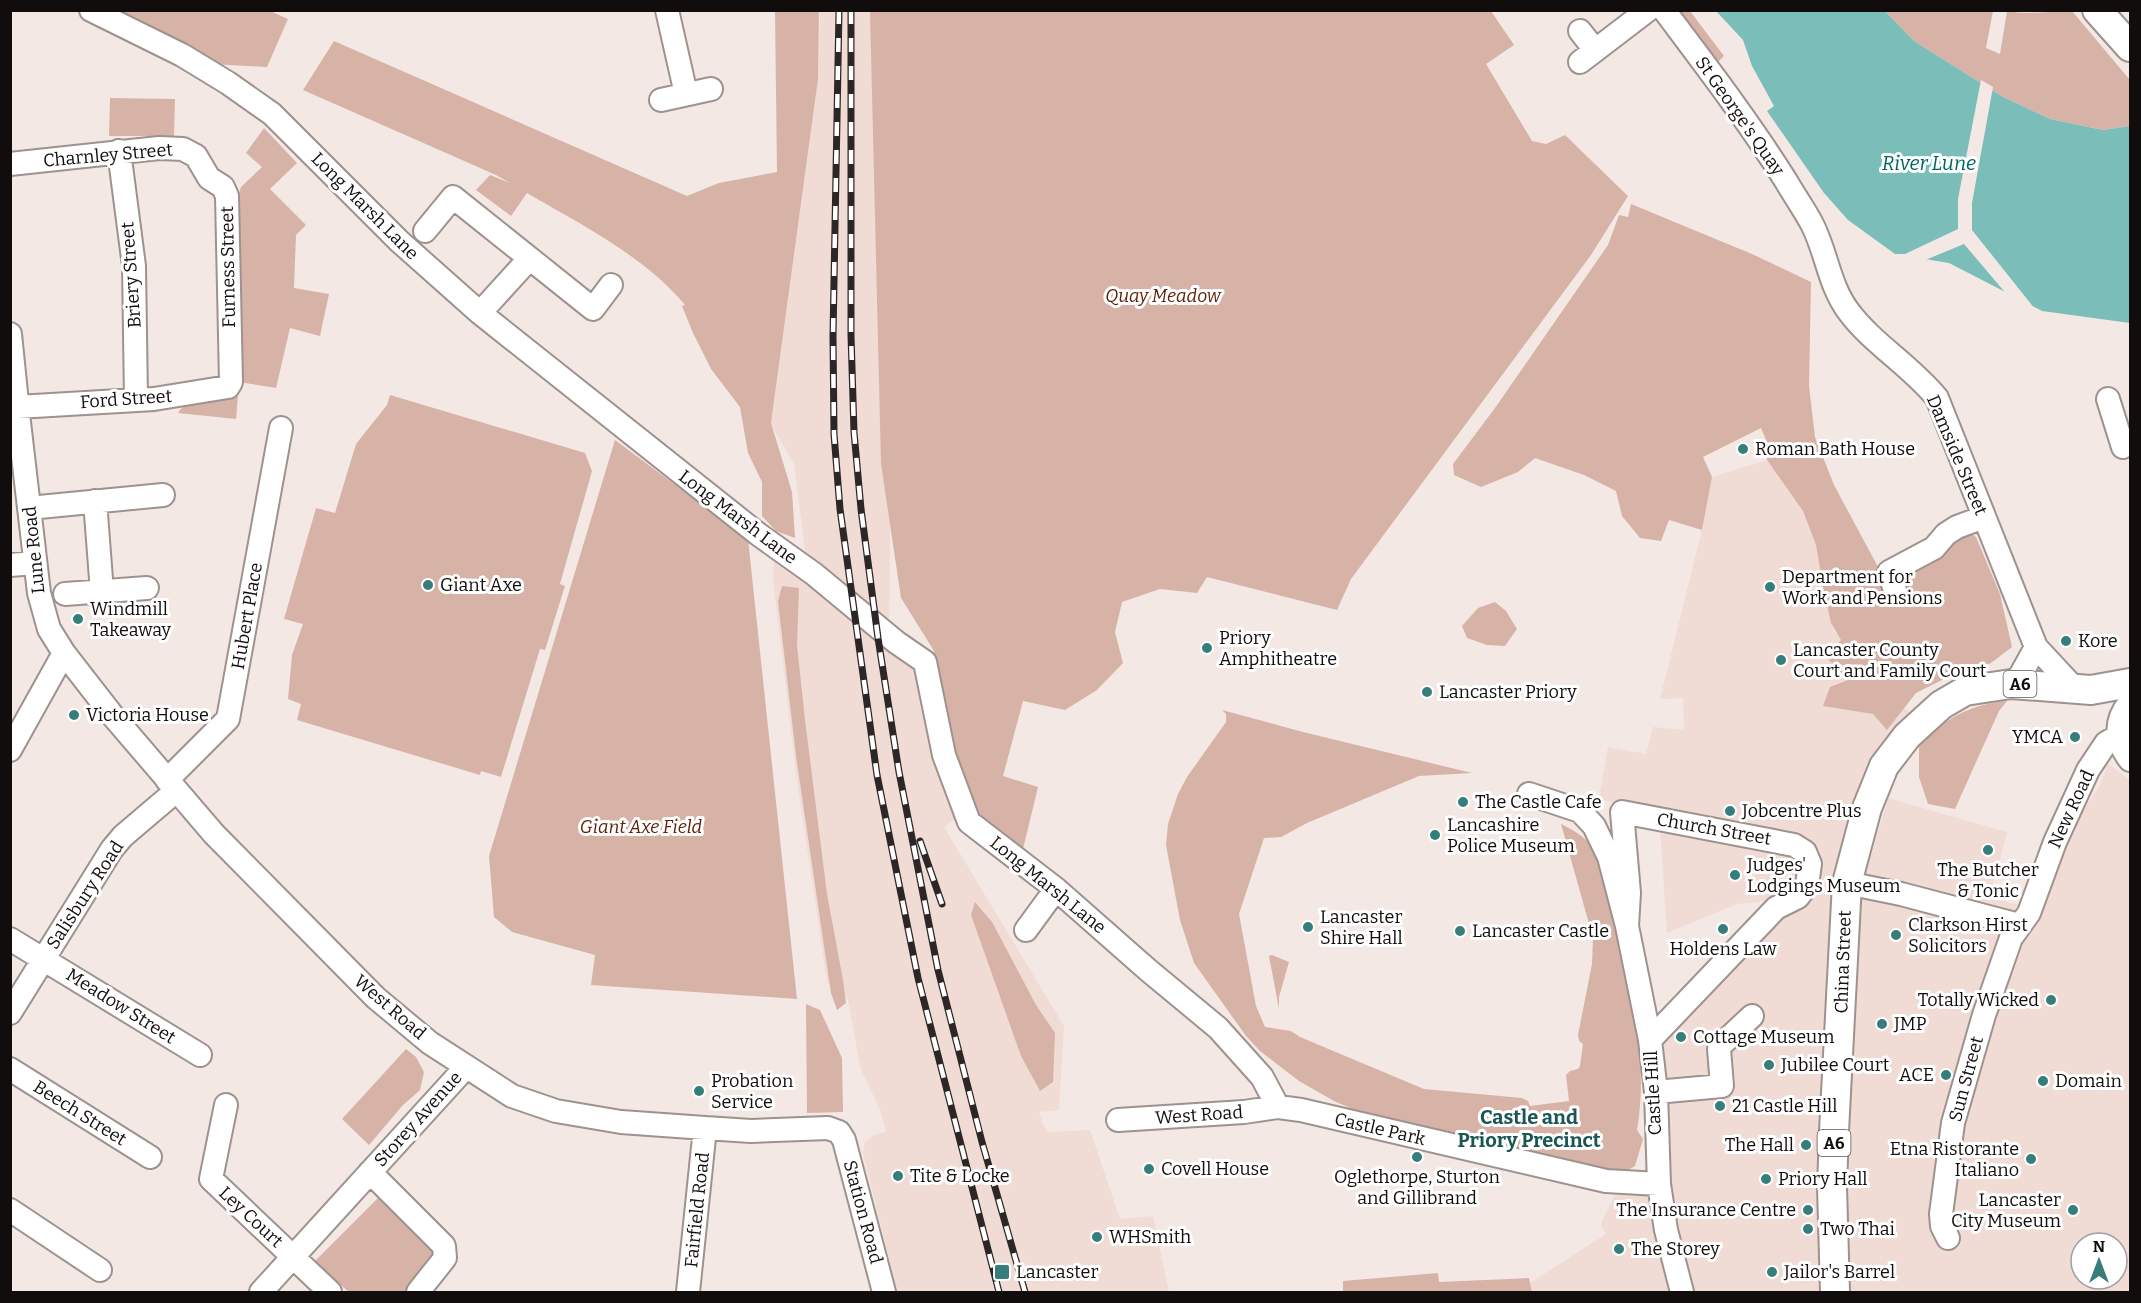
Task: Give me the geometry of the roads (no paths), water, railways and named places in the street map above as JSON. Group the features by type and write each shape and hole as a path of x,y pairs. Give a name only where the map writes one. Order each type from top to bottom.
{"main road":[{"path":"2097,10 2130,47"},
{"name":"A6","path":"1847,883 1850,865 1875,786 1895,749 1941,705 1973,689 2011,684 2036,684 2076,690 2103,689 2130,684"},
{"name":"China Street","path":"1835,1293 1832,1187 1847,883"}],"street":[{"name":"Long Marsh Lane","path":"91,10 182,55 228,83 272,114 399,241 480,314 758,534 814,574 896,642 925,662 944,755 969,822 1056,889 1218,1028 1262,1077 1278,1107"},
{"path":"667,10 686,94"},
{"path":"1580,31 1588,56 1648,10"},
{"name":"St George's Quay","path":"1664,10 1769,154 1812,224"},
{"path":"661,100 711,89"},
{"name":"Charnley Street","path":"10,164 119,151 175,148 191,152 199,163"},
{"name":"Briery Street","path":"119,151 134,266 136,400"},
{"name":"Furness Street","path":"199,163 209,178 223,188 227,196 231,382"},
{"path":"425,231 453,197 592,309 611,285"},
{"name":"Damside Street","path":"1812,224 1824,252 1834,287 1848,312 1868,333 1912,371 1937,398 2036,646 2076,690"},
{"path":"480,314 529,259"},
{"name":"Lune Road","path":"10,334 40,602 49,629 64,653"},
{"name":"Ford Street","path":"17,407 136,400 220,390 228,387 231,382"},
{"path":"2108,399 2123,422 2123,447"},
{"name":"Hubert Place","path":"172,786 228,719 281,428"},
{"path":"29,508 163,495"},
{"path":"95,501 102,592"},
{"path":"1895,590 1889,572 1934,548 1946,534 1957,527 1984,517"},
{"path":"10,565 35,563"},
{"path":"65,594 147,588"},
{"path":"2011,684 2020,676 2036,646"},
{"path":"10,750 64,653"},
{"name":"West Road","path":"64,653 172,786 222,842 376,998 430,1043 512,1096 556,1111 621,1122 750,1131 828,1128 839,1132"},
{"name":"New Road","path":"2019,925 2029,913 2055,842 2088,770 2106,743 2118,736 2120,718 2130,702"},
{"path":"2118,736 2130,760"},
{"name":"Salisbury Road","path":"10,1013 112,849 172,786"},
{"path":"1529,794 1580,812 1594,826 1604,842 1627,926 1650,1040"},
{"name":"Church Street","path":"1627,926 1629,893 1622,812 1794,844 1805,852"},
{"name":"Castle Hill","path":"1682,1293 1666,1230 1659,1184 1656,1092 1650,1040 1776,908 1798,897 1807,885 1810,874 1810,864 1805,852"},
{"path":"1847,883 1890,891 2019,925"},
{"path":"1026,930 1056,889"},
{"name":"Sun Street","path":"1948,1238 1942,1226 1941,1214 1953,1123 1984,1015 2012,938 2019,925"},
{"name":"Meadow Street","path":"10,939 200,1055"},
{"path":"1656,1092 1722,1086 1719,1049 1752,1016"},
{"name":"Storey Avenue","path":"261,1293 466,1067"},
{"name":"Beech Street","path":"10,1069 150,1156"},
{"name":"Ley Court","path":"226,1105 211,1179 294,1257"},
{"name":"West Road","path":"1118,1120 1244,1112 1278,1107"},
{"name":"Castle Park","path":"1278,1107 1301,1110 1606,1181 1659,1184"},
{"name":"Fairfield Road","path":"688,1293 705,1128"},
{"name":"Station Road","path":"839,1132 844,1140 884,1293"},
{"name":"Storey Avenue","path":"369,1172 444,1246 445,1258 417,1293"},
{"path":"10,1210 100,1270"},
{"path":"294,1257 330,1293"}],"water":[{"name":"River Lune","path":"1716,11 1885,11 1914,41 2003,97 2050,119 2103,130 2130,126 2130,323 2042,311 1949,263 1895,254 1848,220 1824,193 1767,111 1774,106 1752,66 1743,40"}],"railway":[{"path":"839,10 833,336 834,434 840,509 877,775 918,978 999,1292"},
{"path":"851,10 851,335 854,432 861,509 878,638 899,772 938,970 982,1142 1025,1292"},
{"path":"920,841 942,904"}],"place":[{"name":"Roman Bath House","path":"1743,449"},
{"name":"Giant Axe","path":"428,585"},
{"name":"Department for Work and Pensions","path":"1770,587"},
{"name":"Windmill Takeaway","path":"78,619"},
{"name":"Kore","path":"2066,641"},
{"name":"Priory Amphitheatre","path":"1207,648"},
{"name":"Lancaster County Court and Family Court","path":"1781,660"},
{"name":"Lancaster Priory","path":"1427,692"},
{"name":"Victoria House","path":"74,715"},
{"name":"YMCA","path":"2075,737"},
{"name":"The Castle Cafe","path":"1463,802"},
{"name":"Jobcentre Plus","path":"1730,811"},
{"name":"Lancashire Police Museum","path":"1435,835"},
{"name":"The Butcher & Tonic","path":"1988,850"},
{"name":"Judges' Lodgings Museum","path":"1735,875"},
{"name":"Lancaster Shire Hall","path":"1308,927"},
{"name":"Holdens Law","path":"1723,929"},
{"name":"Lancaster Castle","path":"1460,931"},
{"name":"Clarkson Hirst Solicitors","path":"1896,935"},
{"name":"Totally Wicked","path":"2051,1000"},
{"name":"JMP","path":"1882,1024"},
{"name":"Cottage Museum","path":"1681,1037"},
{"name":"Jubilee Court","path":"1769,1065"},
{"name":"ACE","path":"1946,1075"},
{"name":"Domain","path":"2043,1081"},
{"name":"Probation Service","path":"699,1091"},
{"name":"21 Castle Hill","path":"1720,1106"},
{"name":"The Hall","path":"1806,1145"},
{"name":"Oglethorpe, Sturton and Gillibrand","path":"1417,1157"},
{"name":"Etna Ristorante Italiano","path":"2031,1159"},
{"name":"Covell House","path":"1149,1169"},
{"name":"Tite & Locke","path":"898,1176"},
{"name":"Priory Hall","path":"1766,1179"},
{"name":"The Insurance Centre","path":"1808,1210"},
{"name":"Lancaster City Museum","path":"2073,1210"},
{"name":"Two Thai","path":"1808,1229"},
{"name":"WHSmith","path":"1097,1237"},
{"name":"The Storey","path":"1619,1249"},
{"name":"Lancaster","path":"1002,1272"},
{"name":"Jailor's Barrel","path":"1772,1272"}],"district":[{"name":"Castle and Priory Precinct","path":"1529,1128"}],"park label":[{"name":"Quay Meadow","path":"1163,296"},
{"name":"Giant Axe Field","path":"641,827"}]}
